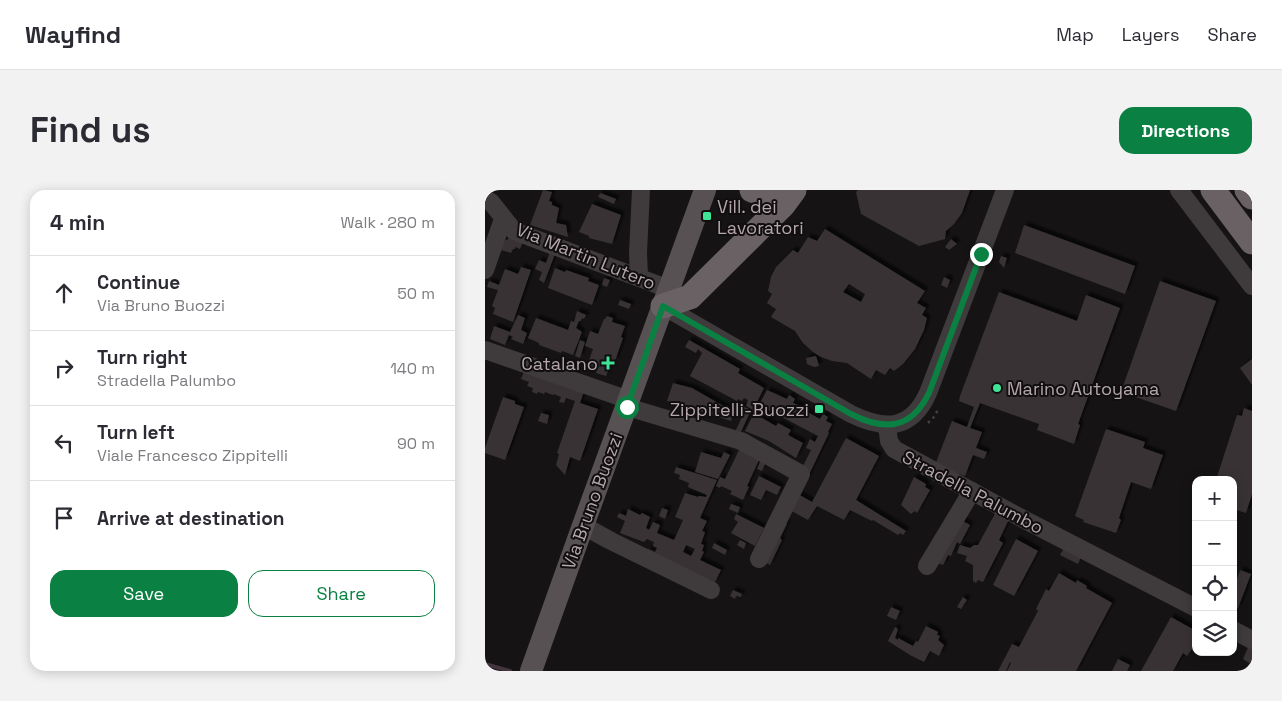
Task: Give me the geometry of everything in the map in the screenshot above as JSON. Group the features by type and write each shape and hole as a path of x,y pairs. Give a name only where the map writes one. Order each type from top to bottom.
{"highway":[{"path":"752,190 768,194 784,190"},
{"path":"666,297 690,297 783,204 794,190"},
{"path":"1213,190 1252,242"},
{"path":"1247,190 1252,197"}],"main road":[{"name":"Via Bruno Buozzi","path":"531,671 581,528 705,190"}],"street":[{"path":"639,276 638,253 641,190"},
{"path":"666,297 868,423 887,425 907,420 924,403 1005,190"},
{"path":"1179,190 1252,286"},
{"name":"Via Martin Lutero","path":"485,199 491,202 514,231 639,276 666,297"},
{"path":"485,270 503,219"},
{"path":"485,350 628,403 741,441 801,474 759,558"},
{"name":"Stradella Palumbo","path":"887,425 889,441 894,449 1025,520 1192,606"},
{"path":"927,566 972,491"},
{"path":"581,528 711,590"},
{"path":"1237,632 1252,640"}],"path":[{"path":"922,428 935,416 939,406"}],"building":[{"path":"543,190 552,192 549,201 552,202 552,205 559,208 556,223 566,225 568,237 530,225"},
{"path":"858,190 970,190 962,213 946,231 945,239 919,246 861,214 856,192"},
{"path":"600,193 616,199 614,204 598,197"},
{"path":"592,204 621,215 612,244 589,238 589,236 579,232"},
{"path":"1024,225 1135,266 1125,294 1015,253"},
{"path":"825,229 925,291 917,303 926,308 922,315 927,318 924,330 915,349 903,364 894,371 890,368 885,375 876,370 871,379 847,363 821,357 803,343 795,331 771,317 776,309 767,303 772,294 768,291 771,277 776,267 793,250 798,253 808,237 817,241","holes":["849,284 865,294 861,302 843,292"]},
{"path":"511,237 523,242 520,249 515,247 511,253 501,250 503,242"},
{"path":"951,239 957,244 949,250 945,247"},
{"path":"550,252 555,254 544,283 539,280 542,272 535,269 539,260 546,263"},
{"path":"1001,256 1007,258 1004,268 999,262"},
{"path":"521,267 531,270 513,322 493,314 495,308 492,306 498,290 487,287 489,281 499,285 505,269 518,274"},
{"path":"555,268 589,278 588,281 599,285 592,305 548,288"},
{"path":"944,277 950,280 947,288 941,285"},
{"path":"604,278 610,280 607,287 602,285"},
{"path":"1160,281 1216,301 1176,411 1121,392"},
{"path":"999,292 1077,321 1086,295 1120,308 1078,424 1080,425 1074,444 1037,430 1039,424 980,403 970,428 982,432 976,448 987,452 984,459 973,455 965,476 935,465 952,421 967,427 974,407 959,401 960,396"},
{"path":"620,300 631,304 629,309 618,305"},
{"path":"577,311 586,315 584,319 582,318 579,321 576,328 582,332 573,355 539,345 539,343 528,338 536,318 568,330 571,321 574,322"},
{"path":"518,315 525,318 521,330 527,333 523,344 511,339 513,337 509,335 505,345 490,339 494,326 510,332"},
{"path":"607,316 613,318 612,322 625,326 615,361 612,360 606,376 596,373 597,370 587,366 593,349 585,346 590,331 598,334"},
{"path":"580,340 585,342 580,358 575,356"},
{"path":"689,340 740,369 738,373 764,388 753,410 746,406 748,400 744,398 742,401 738,399 737,401 690,376 702,353 698,349 696,353 685,347"},
{"path":"816,356 819,366 814,367 807,364 806,358"},
{"path":"1252,359 1252,385 1240,368"},
{"path":"526,367 584,391 580,403 598,409 580,461 570,457 565,475 556,465 559,454 557,453 575,401 566,398 564,403 559,402 561,397 554,394 538,392 537,394 532,392 533,388 527,386 529,382 521,379"},
{"path":"673,383 692,388 734,412 731,421 667,401"},
{"path":"767,390 787,399 789,395 795,399 793,403 800,406 800,408 820,419 823,414 828,417 826,421 832,424 805,483 802,468 811,450 806,448 810,439 815,442 818,436 759,405"},
{"path":"503,397 515,401 515,404 524,407 505,460 485,453 485,448"},
{"path":"742,406 751,410 740,434 735,432 744,413 740,410"},
{"path":"1244,408 1252,411 1252,494 1246,513 1237,510 1237,476 1217,476 1237,415 1242,416"},
{"path":"753,410 756,411 755,414 776,426 778,423 791,430 788,435 803,443 796,458 769,441 745,431 753,415 750,414"},
{"path":"541,413 549,415 547,424 538,421"},
{"path":"1106,429 1145,442 1143,448 1163,455 1151,489 1131,482 1116,533 1083,522 1084,520 1075,516"},
{"path":"846,438 879,456 856,500 906,531 903,535 900,533 898,535 873,520 850,510 844,520 817,506 808,520 788,509 796,493 812,502"},
{"path":"739,450 759,460 743,500 730,494 732,491 716,486 720,477 725,479"},
{"path":"701,452 721,458 724,452 730,455 718,479 695,472"},
{"path":"762,457 767,460 762,471 757,469"},
{"path":"676,467 717,480 700,518 707,521 702,531 705,532 701,544 704,545 702,551 704,552 700,560 721,570 715,582 647,552 648,549 655,552 657,548 653,546 654,542 647,539 644,542 620,533 625,521 617,517 619,513 626,516 628,509 640,515 642,513 650,517 646,528 649,530 653,522 660,525 657,533 674,540 683,520 675,517 685,493 698,497 706,497 707,495 688,487 689,483 679,479 680,475 674,473","holes":["686,545 695,549 691,556 683,552"]},
{"path":"759,476 781,487 777,495 766,490 761,500 750,495"},
{"path":"914,477 926,484 925,487 930,490 917,513 915,511 911,514 901,505"},
{"path":"731,504 740,507 738,513 729,509"},
{"path":"662,508 668,510 665,519 659,516"},
{"path":"997,510 1010,517 999,540 1003,543 983,582 978,580 976,583 973,581 973,565 965,561 967,556 957,553 960,545 970,548 978,545"},
{"path":"736,514 764,528 755,546 731,533 738,522 734,519"},
{"path":"959,519 970,525 960,544 957,542 951,556 948,555 943,565 935,562"},
{"path":"785,522 787,524 780,538 782,540 770,565 765,562"},
{"path":"1016,539 1038,551 1014,596 993,585"},
{"path":"740,540 746,543 744,549 737,545"},
{"path":"714,543 727,550 725,555 712,548"},
{"path":"1064,548 1081,557 1078,564 1060,555"},
{"path":"1240,570 1251,574 1238,608 1237,608 1237,579"},
{"path":"1059,573 1076,583 1077,580 1087,586 1086,588 1112,603 1076,671 1007,671 1010,662 1006,671 998,671 1012,644 1019,647 1038,611 1036,609 1046,589 1049,591"},
{"path":"733,590 742,594 741,597 736,596 735,599 730,596"},
{"path":"963,597 967,600 961,609 957,607"},
{"path":"891,607 900,611 896,620 887,616"},
{"path":"1171,617 1192,629 1192,649 1187,656 1183,653 1173,671 1141,671"},
{"path":"926,626 938,632 937,635 940,636 938,640 944,645 939,656 930,651 924,662 888,641 895,627 898,629 895,638 913,646 916,641 918,642"},
{"path":"1249,645 1252,647 1252,665 1243,659"},
{"path":"1118,659 1130,665 1127,671 1112,671"}],"waterway":[{"path":"485,664 510,671"}],"place":[{"name":"Vill. dei Lavoratori","path":"707,216"},
{"name":"Catalano","path":"608,363"},
{"name":"Marino Autoyama","path":"997,388"},
{"name":"Zippitelli-Buozzi","path":"819,409"}],"route":[{"path":"627,407 653,329 663,306 868,423 887,425 907,420 917,412 929,393 981,254"}]}
